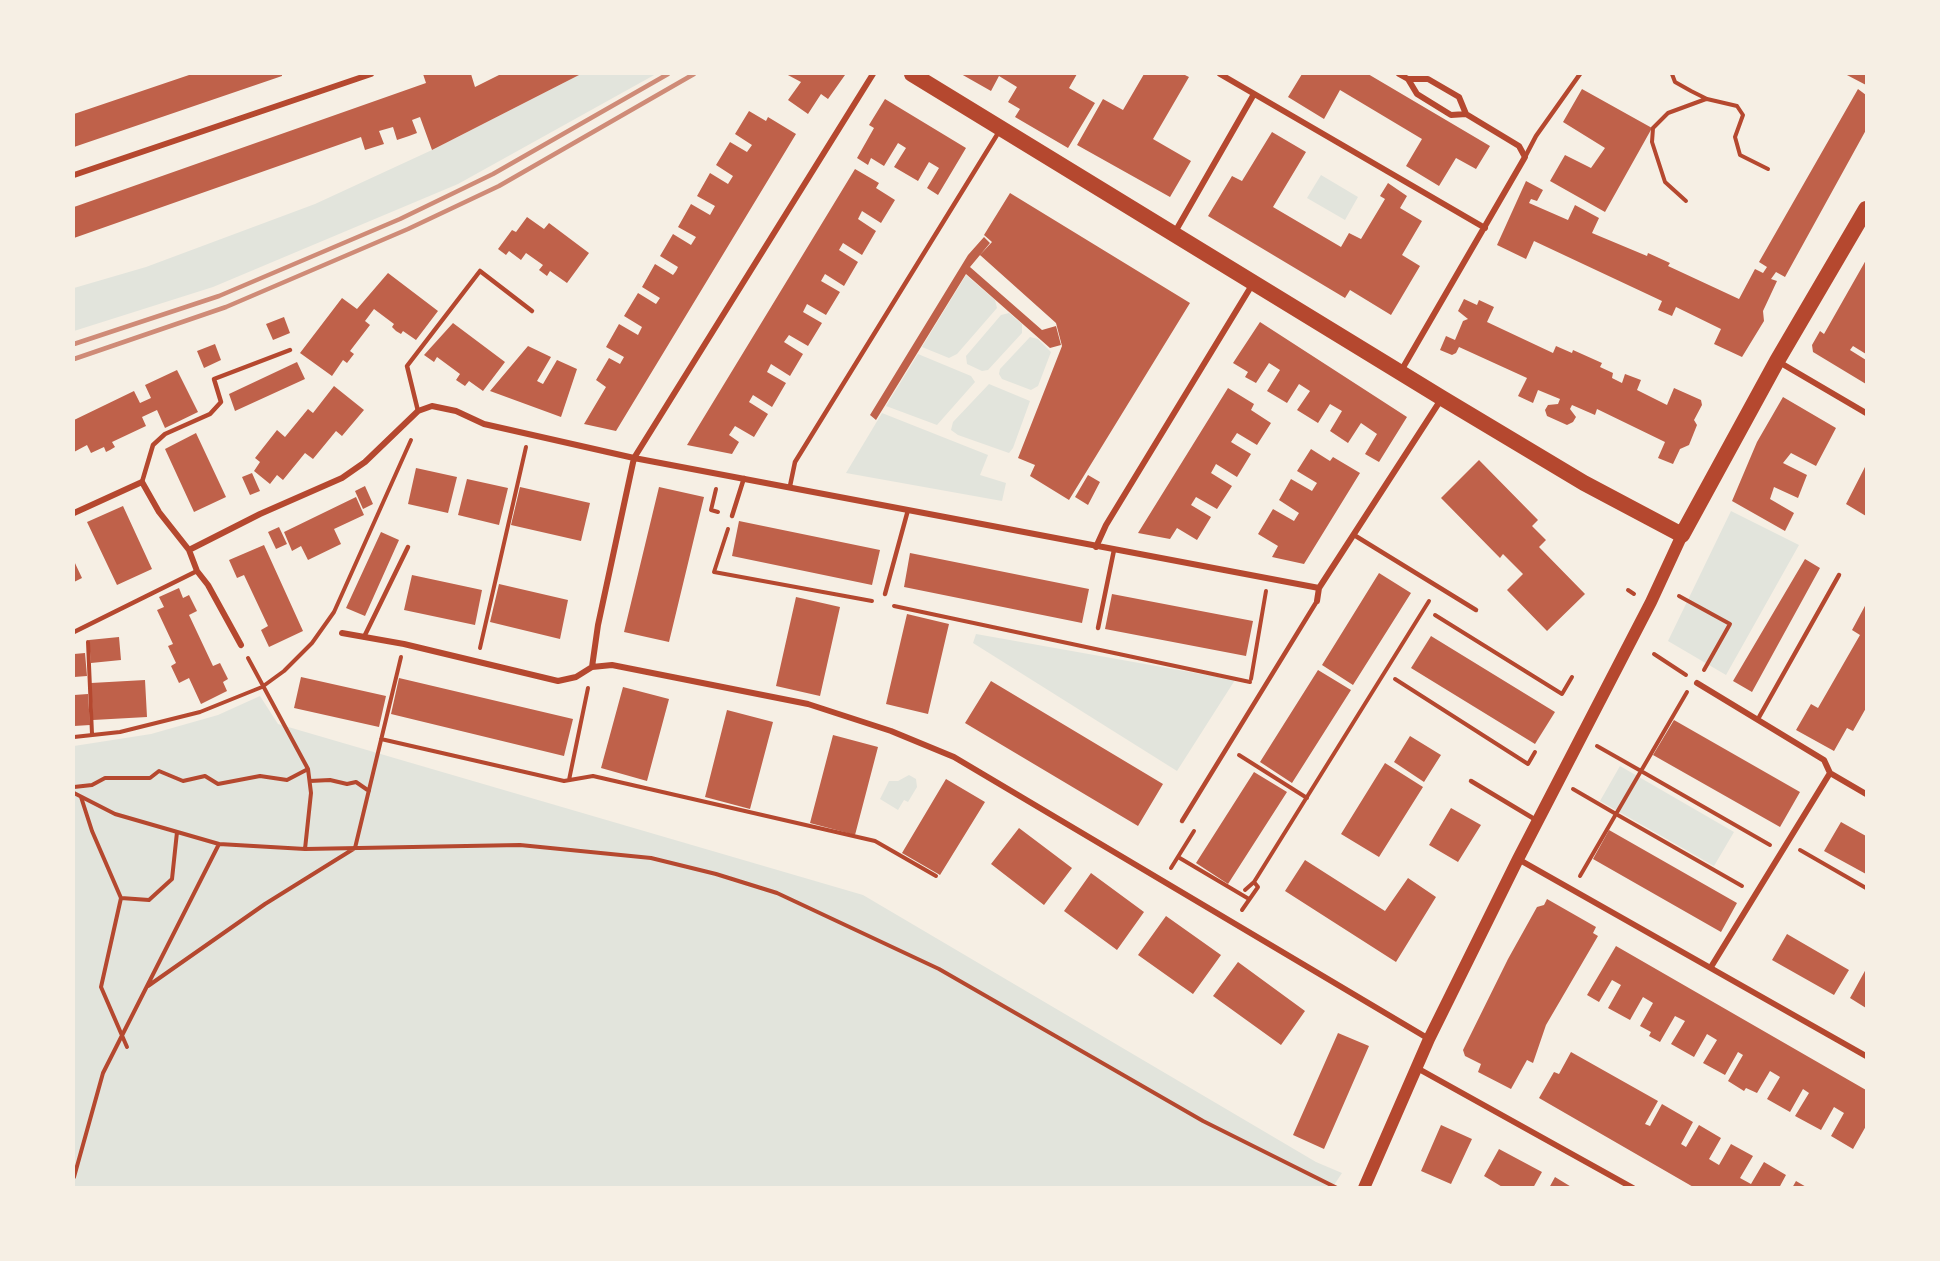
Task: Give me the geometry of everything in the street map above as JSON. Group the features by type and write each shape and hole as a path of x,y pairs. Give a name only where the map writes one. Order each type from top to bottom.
{"highway":[{"path":"912,74 1442,398 1584,483 1682,535 1777,361 1866,209"}],"main road":[{"path":"1364,1188 1429,1039 1518,859 1651,602 1682,535"}],"street":[{"path":"74,175 371,74"},
{"path":"592,667 598,625 634,458 873,74"},
{"path":"1220,74 1485,228"},
{"path":"1399,74 1408,79 1428,79 1459,97 1466,114"},
{"path":"1401,372 1525,157 1519,146 1466,114 1451,115 1417,94 1408,79"},
{"path":"1175,233 1254,94"},
{"path":"1096,547 1106,525 1254,281"},
{"path":"1777,361 1799,371 1866,413"},
{"path":"1317,601 1319,588 1442,398"},
{"path":"189,550 260,513 342,478 365,462 418,411 432,406 456,411 484,424 634,458 1319,588"},
{"path":"74,513 142,482 159,512 189,550 197,571 208,585 241,645"},
{"path":"342,633 404,644 558,681 576,677 592,667 612,665 808,704 891,731 954,757 1429,1039"},
{"path":"1695,682 1824,759 1830,773 1866,794"},
{"path":"1711,967 1830,773"},
{"path":"1518,859 1866,1056"},
{"path":"1417,1068 1633,1188"}],"lane":[{"path":"1525,157 1536,136 1580,74"},
{"path":"790,486 795,462 1002,128"},
{"path":"418,411 406,366 480,272 532,311"},
{"path":"142,482 153,445 165,434 210,414 221,402 214,379 290,350"},
{"path":"732,516 744,478"},
{"path":"885,594 908,510"},
{"path":"1354,535 1476,610"},
{"path":"364,637 408,547"},
{"path":"1098,628 1114,550"},
{"path":"74,633 197,571"},
{"path":"1758,720 1839,575"},
{"path":"1182,821 1317,601"},
{"path":"1471,780 1539,821"}],"path":[{"path":"1672,74 1676,82 1707,99 1737,106 1743,115 1735,137 1740,155 1768,169"},
{"path":"1686,201 1665,183 1652,142 1653,128 1668,113 1707,99"},
{"path":"74,736 120,732 201,712 262,687 284,671 312,643 334,612 416,429 418,411"},
{"path":"477,663 529,434"},
{"path":"720,474 711,510 732,516 714,572 871,601 1098,652 1250,682 1264,688"},
{"path":"1250,682 1268,579"},
{"path":"1628,590 1634,594"},
{"path":"1678,596 1730,624 1707,664"},
{"path":"1194,831 1179,855 1250,898 1307,798 1429,601"},
{"path":"1435,615 1562,694 1572,676"},
{"path":"87,626 92,734"},
{"path":"148,987 265,904 356,848 404,644"},
{"path":"241,645 308,769 311,793 305,849"},
{"path":"1572,889 1695,682 1654,654"},
{"path":"569,780 592,667"},
{"path":"1395,679 1528,764 1535,752"},
{"path":"381,739 569,780 593,776 875,841 936,876"},
{"path":"1227,748 1307,798"},
{"path":"1602,748 1781,851"},
{"path":"74,788 92,785 105,778 150,778 159,771 183,781 205,776 218,784 260,776 287,780 308,769"},
{"path":"310,781 330,780 346,784 356,782 369,791"},
{"path":"1579,792 1755,894"},
{"path":"74,793 115,814 219,844 305,849 520,845 640,857 716,874 777,893 939,969 1203,1121 1337,1188"},
{"path":"81,796 120,898 101,987 127,1047"},
{"path":"120,898 149,900 172,879 177,832"},
{"path":"1786,842 1866,888"},
{"path":"74,1177 103,1073 219,844"},
{"path":"1245,890 1256,885"}],"shaded area":[{"path":"581,74 656,74 458,184 213,287 74,331 74,288 146,267 315,204 432,150"},
{"path":"1321,175 1358,197 1345,220 1307,198"},
{"path":"966,275 995,300 997,308 957,354 949,358 922,347"},
{"path":"1009,313 1022,324 1022,333 988,370 982,371 967,364 966,356 1001,315"},
{"path":"1030,337 1038,339 1051,352 1038,386 1031,390 1002,379 999,374 1000,369"},
{"path":"918,354 971,376 975,382 937,425 886,406"},
{"path":"989,384 1030,401 1013,448 1009,453 958,435 951,430 953,422"},
{"path":"882,413 988,455 980,475 1006,483 1002,501 846,473"},
{"path":"1731,511 1799,545 1726,675 1668,641"},
{"path":"976,634 1235,680 1177,771 973,643"},
{"path":"260,696 278,724 863,895 1316,1162 1342,1173 1332,1188 74,1188 74,746 151,734 218,715"},
{"path":"1620,766 1734,832 1714,866 1600,801"},
{"path":"909,775 916,779 917,787 908,802 904,800 898,810 880,799 889,781 898,781"}],"building":[{"path":"192,74 282,74 282,76 74,147 74,114"},
{"path":"423,74 471,74 475,87 501,74 581,74 432,150 420,117 412,120 417,133 409,136 397,140 393,127 379,131 384,144 365,150 361,137 74,238 74,207 426,83"},
{"path":"786,74 845,75 828,99 821,94 808,114 788,100 801,82"},
{"path":"961,74 1077,74 1069,88 1095,103 1068,148 1015,117 1020,109 1008,102 1017,87 999,76 991,91"},
{"path":"1144,74 1183,74 1189,77 1153,139 1191,161 1170,197 1077,145 1103,99 1123,110"},
{"path":"1302,74 1368,74 1490,146 1476,169 1456,158 1439,186 1406,166 1422,139 1340,90 1324,119 1288,97"},
{"path":"1845,74 1866,74 1866,85"},
{"path":"1582,89 1652,128 1605,212 1550,181 1565,155 1591,168 1605,148 1563,122"},
{"path":"1858,89 1866,95 1866,130 1785,277 1776,272 1771,279 1777,281 1763,311 1764,321 1742,357 1714,344 1721,329 1676,307 1672,316 1658,310 1662,301 1534,241 1526,259 1497,245 1526,181 1543,190 1537,201 1531,199 1529,203 1568,220 1575,205 1599,218 1592,233 1647,256 1648,253 1670,263 1668,266 1739,299 1755,269 1763,273 1767,267 1759,262"},
{"path":"885,99 966,148 938,195 927,188 939,168 929,162 918,181 894,167 906,148 898,143 884,166 871,158 868,165 857,158 874,128 869,125"},
{"path":"749,111 766,121 768,117 796,134 616,431 584,424 606,387 596,380 609,358 620,364 624,357 606,347 619,324 638,335 642,327 624,316 638,293 656,304 660,298 642,287 655,264 673,275 676,271 678,267 660,256 673,234 691,245 696,237 678,227 691,204 710,215 715,206 697,196 710,173 728,184 733,176 716,165 730,142 747,152 752,145 735,134"},
{"path":"1272,132 1306,152 1273,207 1341,247 1349,233 1361,239 1385,199 1380,196 1388,183 1407,196 1400,208 1422,221 1402,255 1420,266 1391,315 1350,290 1345,298 1208,216 1232,176 1242,181"},
{"path":"855,169 879,183 876,188 895,200 881,223 862,211 858,219 876,231 862,255 843,243 839,250 858,262 844,286 825,274 821,281 840,292 826,315 807,304 803,312 822,323 808,346 789,335 784,342 803,354 790,376 771,364 767,372 786,383 772,407 753,395 749,402 768,414 754,437 735,426 729,435 739,442 732,454 687,445"},
{"path":"1010,193 1190,303 1069,500 1030,476 1035,465 1018,458 1062,346 1056,323 980,255 992,242 984,235"},
{"path":"527,217 544,229 549,223 589,253 567,283 550,271 547,276 539,270 543,265 526,253 521,260 509,251 506,255 498,249 512,230 516,232"},
{"path":"984,237 990,243 970,267 1042,330 1056,326 1061,345 1050,348 966,274 876,420 870,415 968,255"},
{"path":"1866,260 1866,354 1853,346 1850,350 1866,360 1866,384 1813,352 1812,345 1820,331 1824,334"},
{"path":"388,273 438,311 416,340 403,331 401,334 396,331 392,327 394,324 374,309 365,321 370,325 350,351 354,354 347,363 343,360 332,376 300,353 342,298 357,309"},
{"path":"1464,299 1477,305 1479,300 1494,307 1487,322 1553,353 1556,346 1572,353 1573,350 1602,363 1600,367 1613,373 1612,378 1622,383 1625,374 1641,380 1637,390 1667,405 1674,388 1701,400 1702,405 1694,420 1697,425 1689,445 1680,449 1673,464 1658,458 1665,442 1597,409 1595,415 1572,405 1570,409 1576,417 1567,425 1547,416 1545,410 1548,405 1558,404 1560,399 1538,390 1533,403 1518,396 1527,378 1459,347 1452,355 1440,350 1446,336 1455,340 1463,321 1468,319 1458,311"},
{"path":"284,317 290,333 273,340 266,324"},
{"path":"1260,322 1407,417 1379,462 1365,454 1377,434 1361,423 1348,443 1330,431 1342,411 1330,404 1318,423 1297,410 1310,391 1299,384 1287,403 1267,391 1280,370 1269,363 1256,383 1245,377 1248,372 1233,363"},
{"path":"453,323 505,362 483,391 469,381 465,386 456,380 460,374 437,357 434,362 424,355"},
{"path":"215,344 221,360 204,368 197,351"},
{"path":"528,346 551,357 537,381 543,384 557,360 577,369 561,417 490,391"},
{"path":"297,362 305,379 235,411 229,394"},
{"path":"177,370 198,412 165,428 157,410 142,417 146,426 112,442 115,447 110,450 106,452 104,447 91,453 87,445 74,452 74,420 134,391 140,403 151,398 145,385"},
{"path":"334,386 364,410 342,436 336,431 313,459 305,453 283,480 277,475 270,484 254,471 260,462 255,458 277,430 285,437 308,409 313,413"},
{"path":"1228,388 1254,404 1251,410 1271,423 1257,445 1237,433 1231,442 1251,454 1237,477 1216,464 1211,473 1232,486 1217,509 1196,497 1191,505 1211,517 1197,540 1177,528 1170,539 1138,533"},
{"path":"1783,397 1836,428 1816,466 1791,453 1783,463 1807,475 1798,498 1774,487 1770,499 1794,513 1785,531 1732,501 1757,442"},
{"path":"196,433 226,497 194,512 165,449"},
{"path":"1311,449 1330,461 1333,457 1360,473 1304,564 1272,557 1278,546 1258,534 1273,509 1294,521 1299,513 1279,500 1291,479 1312,491 1317,483 1297,471"},
{"path":"1479,460 1538,520 1532,526 1546,540 1539,547 1585,594 1547,631 1507,590 1523,574 1503,554 1500,558 1441,498"},
{"path":"1866,465 1866,516 1846,504"},
{"path":"416,468 457,477 448,513 408,504"},
{"path":"252,473 260,491 250,495 242,477"},
{"path":"1088,475 1100,482 1088,505 1075,497"},
{"path":"467,479 508,488 499,525 458,515"},
{"path":"365,486 373,504 363,509 355,491"},
{"path":"520,487 590,503 581,541 511,525"},
{"path":"659,487 704,497 669,642 624,632"},
{"path":"356,497 364,515 334,529 341,544 308,560 301,546 292,551 284,532"},
{"path":"123,506 152,569 117,585 87,522"},
{"path":"739,521 880,550 872,585 732,556"},
{"path":"279,527 287,544 276,549 268,532"},
{"path":"381,532 399,540 365,616 346,608"},
{"path":"264,545 303,631 269,647 261,630 268,626 244,575 237,578 229,560"},
{"path":"910,553 1089,589 1082,623 904,587"},
{"path":"1805,559 1820,568 1752,692 1733,681"},
{"path":"74,561 82,578 74,582"},
{"path":"1379,573 1411,593 1353,685 1322,665"},
{"path":"412,575 482,590 475,625 404,610"},
{"path":"499,584 568,600 560,639 490,622"},
{"path":"179,588 183,598 189,595 197,611 189,615 213,666 220,663 228,679 223,682 227,691 201,704 189,678 179,683 171,666 176,663 168,646 173,644 157,610 164,607 159,597"},
{"path":"1112,594 1253,621 1246,656 1105,629"},
{"path":"796,597 840,607 820,696 776,686"},
{"path":"1866,604 1866,708 1853,731 1847,728 1834,751 1796,730 1811,704 1818,708 1860,635 1852,630"},
{"path":"907,614 949,624 928,714 886,704"},
{"path":"1431,636 1555,712 1535,744 1411,668"},
{"path":"119,637 121,660 91,663 89,640"},
{"path":"85,653 87,676 74,677 74,654"},
{"path":"1318,670 1351,690 1292,783 1260,762"},
{"path":"301,677 386,696 379,727 294,708"},
{"path":"399,678 573,719 564,756 391,714"},
{"path":"145,680 147,717 93,720 91,683"},
{"path":"991,681 1163,784 1138,826 965,723"},
{"path":"623,687 669,699 647,781 601,768"},
{"path":"88,694 90,725 74,726 74,695"},
{"path":"727,710 773,722 750,809 705,797"},
{"path":"1674,720 1800,792 1780,827 1653,755"},
{"path":"833,735 878,747 855,835 810,823"},
{"path":"1410,736 1441,755 1424,782 1394,762"},
{"path":"1385,763 1423,787 1379,857 1341,834"},
{"path":"1254,772 1287,792 1228,884 1196,863"},
{"path":"946,779 985,802 940,875 902,853"},
{"path":"1451,808 1481,825 1458,862 1429,845"},
{"path":"1841,822 1866,836 1866,874 1824,851"},
{"path":"1019,828 1072,868 1044,905 991,864"},
{"path":"1609,830 1737,903 1721,932 1593,859"},
{"path":"1305,860 1385,911 1408,878 1436,897 1396,962 1285,891"},
{"path":"1091,873 1144,912 1117,950 1064,911"},
{"path":"1547,899 1596,927 1593,933 1598,936 1546,1025 1533,1063 1527,1060 1511,1089 1478,1072 1481,1064 1465,1056 1463,1050 1508,959 1537,907 1544,905"},
{"path":"1166,916 1221,955 1193,994 1138,955"},
{"path":"1787,934 1849,970 1834,995 1772,960"},
{"path":"1616,946 1866,1090 1866,1126 1853,1149 1831,1136 1844,1113 1834,1107 1821,1130 1795,1116 1809,1093 1803,1089 1790,1112 1767,1099 1780,1077 1770,1071 1757,1093 1746,1088 1744,1091 1728,1081 1743,1055 1738,1052 1725,1075 1703,1063 1717,1040 1707,1034 1694,1057 1671,1044 1685,1021 1675,1016 1660,1042 1649,1036 1651,1032 1640,1026 1653,1003 1643,997 1630,1020 1608,1008 1621,985 1612,980 1599,1002 1587,995"},
{"path":"1238,962 1305,1011 1281,1045 1213,996"},
{"path":"1866,969 1866,1008 1850,998"},
{"path":"1338,1033 1369,1046 1324,1149 1293,1135"},
{"path":"1571,1052 1658,1101 1645,1124 1650,1126 1662,1104 1693,1122 1681,1144 1686,1147 1699,1125 1721,1138 1709,1159 1719,1165 1731,1144 1753,1156 1740,1178 1751,1184 1764,1162 1786,1175 1779,1188 1695,1188 1539,1098 1554,1072 1559,1074"},
{"path":"1441,1125 1472,1139 1451,1184 1421,1171"},
{"path":"1499,1149 1542,1172 1533,1188 1504,1188 1484,1176"},
{"path":"1555,1177 1573,1188 1549,1188"},
{"path":"1796,1181 1808,1188 1792,1188"}],"railway":[{"path":"74,344 219,296 400,219 493,174 668,74"},
{"path":"74,359 226,307 408,229 499,186 694,74"}]}
